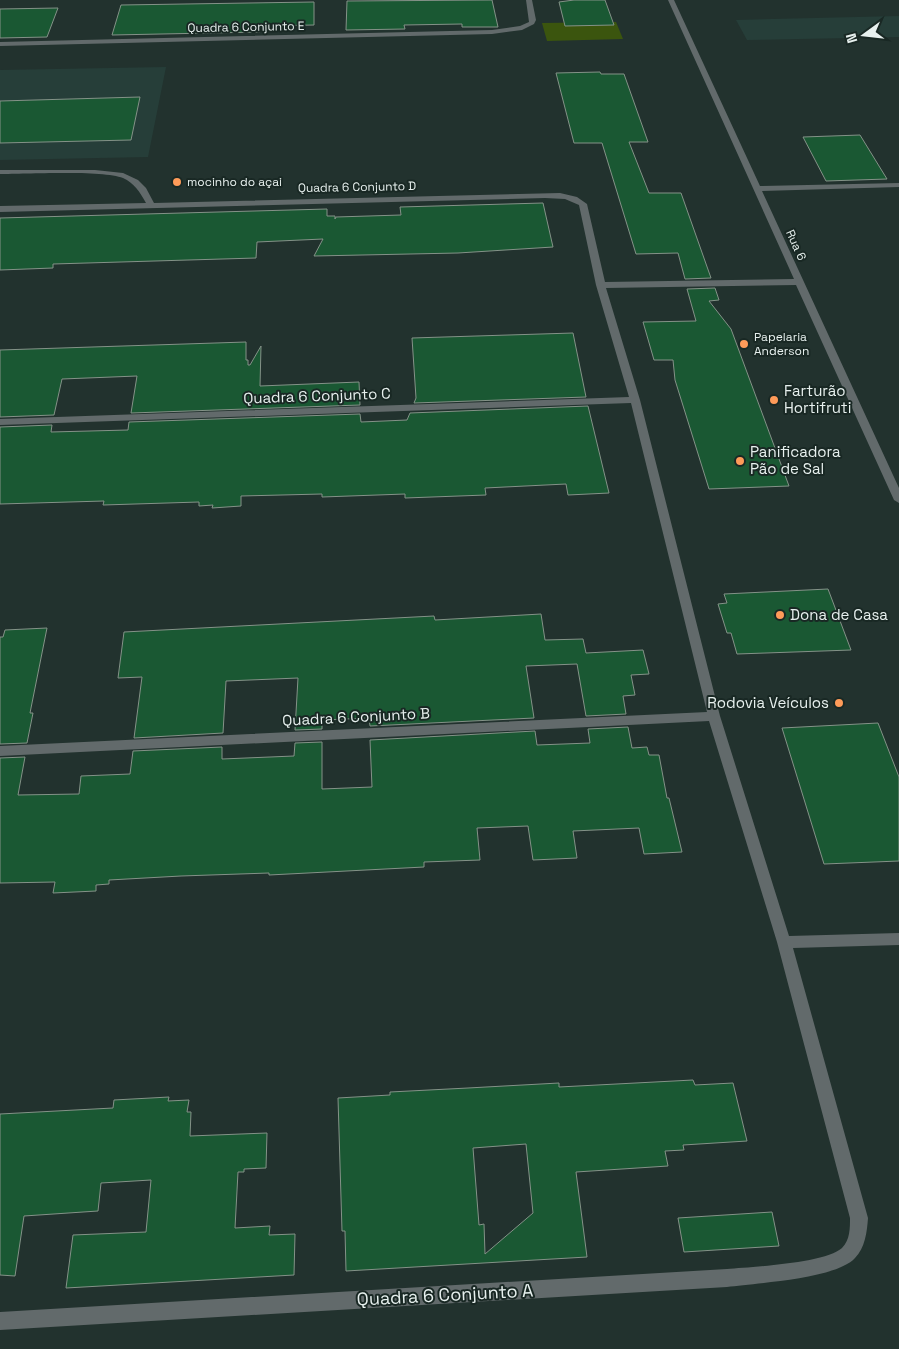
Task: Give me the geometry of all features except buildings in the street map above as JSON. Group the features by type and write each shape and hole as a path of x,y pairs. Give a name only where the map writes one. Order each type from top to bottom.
{"street":[{"name":"Quadra 6 Conjunto E","path":"0,44 492,32 522,28 532,23 529,0"},
{"name":"Rua 6","path":"671,0 899,500"},
{"path":"0,172 95,172 123,175 135,182 143,190 151,205"},
{"path":"757,189 899,185"},
{"name":"Quadra 6 Conjunto D","path":"0,209 566,196 576,199 583,204 602,285"},
{"path":"800,282 602,285 635,400 714,716 784,942 899,939"},
{"name":"Quadra 6 Conjunto C","path":"0,422 635,400"},
{"name":"Quadra 6 Conjunto B","path":"0,751 714,716"},
{"name":"Quadra 6 Conjunto A","path":"0,1321 727,1278 827,1265 847,1256 858,1239 859,1218 784,942"}],"shaded area":[{"path":"899,16 899,37 747,40 736,20"},
{"path":"166,67 148,157 0,160 0,70"}],"green space":[{"path":"616,22 623,39 547,41 542,23"}],"place":[{"name":"mocinho do açai","path":"177,182"},
{"name":"Papelaria Anderson","path":"744,344"},
{"name":"Farturão Hortifruti","path":"774,400"},
{"name":"Panificadora Pão de Sal","path":"740,461"},
{"name":"Dona de Casa","path":"780,615"},
{"name":"Rodovia Veículos","path":"839,703"}]}
